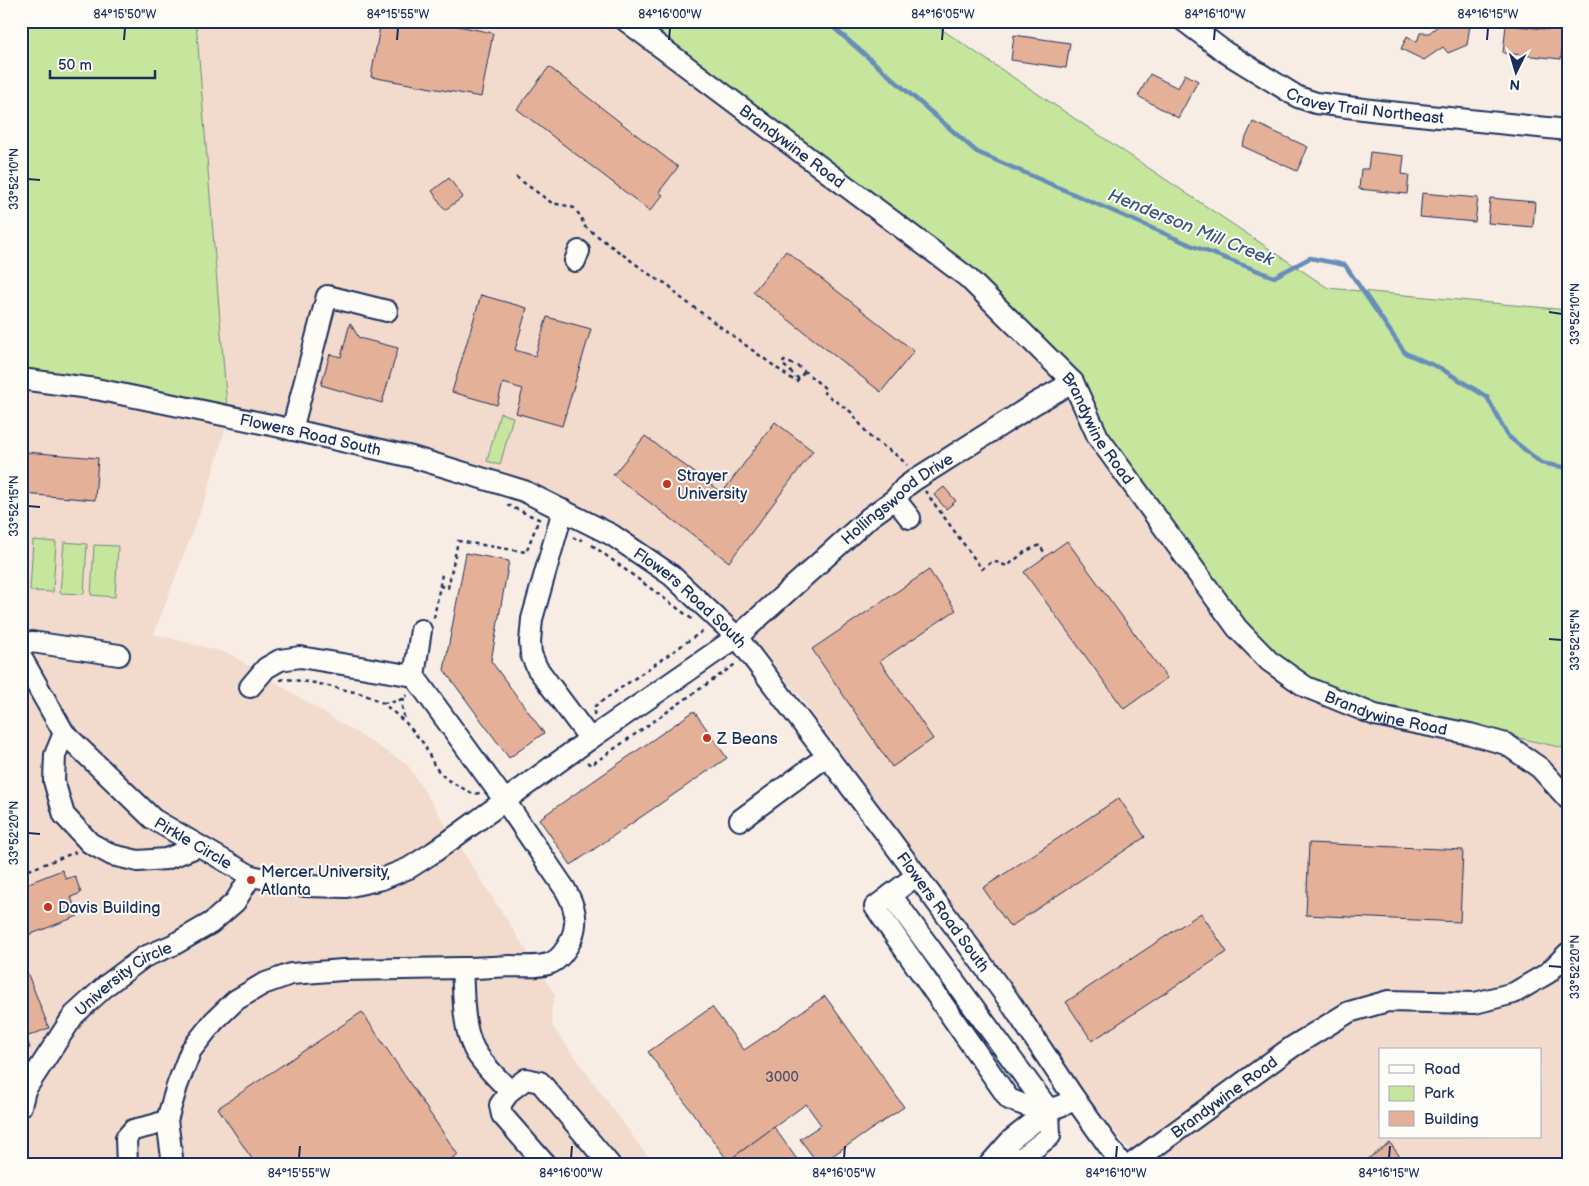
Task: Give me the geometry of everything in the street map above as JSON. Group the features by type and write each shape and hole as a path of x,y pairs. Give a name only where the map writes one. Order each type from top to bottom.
{"street":[{"name":"Brandywine Road","path":"626,21 968,277 1073,382 1098,437 1238,628 1270,661 1306,687 1375,715 1470,734 1506,744 1540,768 1568,799"},
{"name":"Cravey Trail Northeast","path":"1184,21 1225,52 1298,96 1316,103 1568,130"},
{"path":"292,430 327,296 387,311"},
{"name":"Flowers Road South","path":"21,379 96,389 412,457 524,491 612,535 671,575 737,637 1008,999 1122,1165"},
{"name":"Hollingswood Drive","path":"590,739 737,637 870,517 896,499 905,487 1034,404 1073,382"},
{"path":"896,499 910,518"},
{"path":"563,510 532,619 531,648 537,668 590,739"},
{"path":"411,685 427,626"},
{"path":"21,644 32,642 119,655"},
{"name":"Pirkle Circle","path":"21,657 64,733 153,819 251,876 305,886 346,887 382,879 409,868 590,739"},
{"path":"174,1165 167,1120 177,1086 191,1050 214,1021 236,1000 263,984 291,974 343,970 532,966 551,963 561,955 574,931 576,913 572,901 505,801 411,685 300,657 280,660 266,668 250,687"},
{"path":"64,733 55,756 54,781 64,815 90,843 112,855 138,861 166,859 199,846"},
{"path":"740,820 827,756"},
{"path":"917,875 875,907 1009,1099 1035,1109 1048,1110 1063,1106 1075,1099"},
{"name":"University Circle","path":"21,1106 25,1090 74,1015 108,984 144,957 173,945 211,923 235,902 251,876"},
{"name":"Brandywine Road","path":"1130,1165 1292,1047 1349,1012 1388,1001 1475,1003 1514,993 1548,973 1568,953"},
{"path":"462,968 465,1021 475,1050 495,1076 510,1091"},
{"path":"546,1165 502,1115 500,1105 510,1091 526,1079 540,1082 610,1165"},
{"path":"991,1165 1011,1140 1048,1110"},
{"path":"127,1165 126,1138 133,1130 167,1120"}],"path":[{"path":"516,176 552,203 574,208 581,217 584,226 656,279 672,288 677,295 796,382 805,371"},
{"path":"799,379 782,364 784,361 798,366 826,388 824,392 851,412 870,437 899,456 910,468"},
{"path":"922,486 982,569 993,561 1007,566 1026,551 1040,545 1045,554"},
{"path":"440,586 448,588 458,541 526,552 539,519"},
{"path":"573,537 578,541 583,538"},
{"path":"590,544 695,622"},
{"path":"427,626 442,574"},
{"path":"594,717 595,706 705,628 708,636"},
{"path":"581,766 588,761 591,765 740,661"},
{"path":"280,680 286,679 315,683 363,694 383,703 406,723 424,744 435,767 446,779 472,794 483,791"},
{"path":"406,723 402,707 404,698 411,685"},
{"path":"383,703 396,702 404,698"}],"shaded area":[{"path":"196,21 646,21 866,202 986,280 1058,359 1472,728 1568,749 1568,1165 1142,1165 1089,1101 940,889 798,694 703,599 553,498 228,420 207,494 154,634 230,654 407,764 555,995 551,1011 553,1027 654,1165 21,1165 21,376 228,419"}],"green space":[{"path":"21,21 196,21 228,420 21,376"},
{"path":"646,21 929,21 1328,288 1568,310 1568,749 1362,703 1300,682 1250,629 1185,553 1058,359 986,280 866,202"},
{"path":"500,413 513,417 500,465 487,461"},
{"path":"33,540 56,542 53,592 30,591"},
{"path":"64,542 87,544 84,594 60,593"},
{"path":"94,545 118,546 115,597 91,595"}],"building":[{"path":"381,21 433,21 493,33 481,97 371,77"},
{"path":"1443,22 1470,25 1467,45 1448,53 1443,47 1424,60 1401,49 1407,36 1417,42 1420,33 1429,33"},
{"path":"1506,25 1564,31 1561,59 1503,53"},
{"path":"1014,35 1070,43 1066,68 1011,60"},
{"path":"549,67 678,167 659,192 663,195 650,211 517,109"},
{"path":"1150,74 1178,88 1185,74 1198,81 1178,118 1138,96"},
{"path":"1253,122 1308,147 1297,171 1242,146"},
{"path":"1370,152 1404,156 1402,174 1409,175 1407,194 1359,189 1361,169 1368,169"},
{"path":"449,178 463,197 445,210 432,191"},
{"path":"1422,193 1478,198 1475,222 1420,217"},
{"path":"1565,194 1568,195 1568,217 1563,216"},
{"path":"1490,198 1535,202 1533,227 1488,223"},
{"path":"786,251 914,351 881,392 753,292"},
{"path":"481,295 527,308 515,350 535,356 547,317 591,329 562,426 516,413 523,389 503,383 497,405 452,392"},
{"path":"350,323 359,338 398,348 382,403 321,385 330,354 341,357"},
{"name":"Strayer University","path":"775,422 813,451 729,562 613,475 645,436 722,493"},
{"path":"26,452 98,458 95,500 23,494"},
{"path":"944,487 956,501 946,509 934,495"},
{"path":"1067,541 1167,678 1124,709 1024,572"},
{"path":"466,553 509,561 491,661 544,733 509,758 444,670"},
{"path":"929,570 956,610 880,661 933,739 892,767 812,649"},
{"path":"694,711 727,758 571,865 539,819"},
{"path":"1119,798 1145,837 1010,927 983,888"},
{"path":"1309,843 1463,850 1460,922 1306,915"},
{"name":"Davis Building","path":"62,870 66,879 75,876 81,893 71,897 78,916 21,938 21,886"},
{"path":"1201,913 1227,952 1092,1041 1066,1002"},
{"path":"27,972 49,1028 26,1037 30,1048 21,1052 21,974"},
{"path":"825,996 904,1107 819,1165 800,1139 821,1125 806,1104 728,1161 648,1052 712,1007 744,1050"},
{"path":"362,1012 458,1155 452,1158 457,1165 256,1165 218,1108"},
{"path":"774,1127 801,1165 723,1165 728,1161"},
{"path":"1390,1143 1406,1165 1359,1165"}],"waterway":[{"name":"Henderson Mill Creek","path":"826,21 977,152 1193,246 1274,277 1310,258 1345,265 1405,353 1440,368 1487,397 1508,436 1541,463 1568,468"}],"place":[{"name":"Strayer University","path":"667,484"},
{"name":"Z Beans","path":"707,738"},
{"name":"Mercer University, Atlanta","path":"251,880"},
{"name":"Davis Building","path":"48,907"}]}
